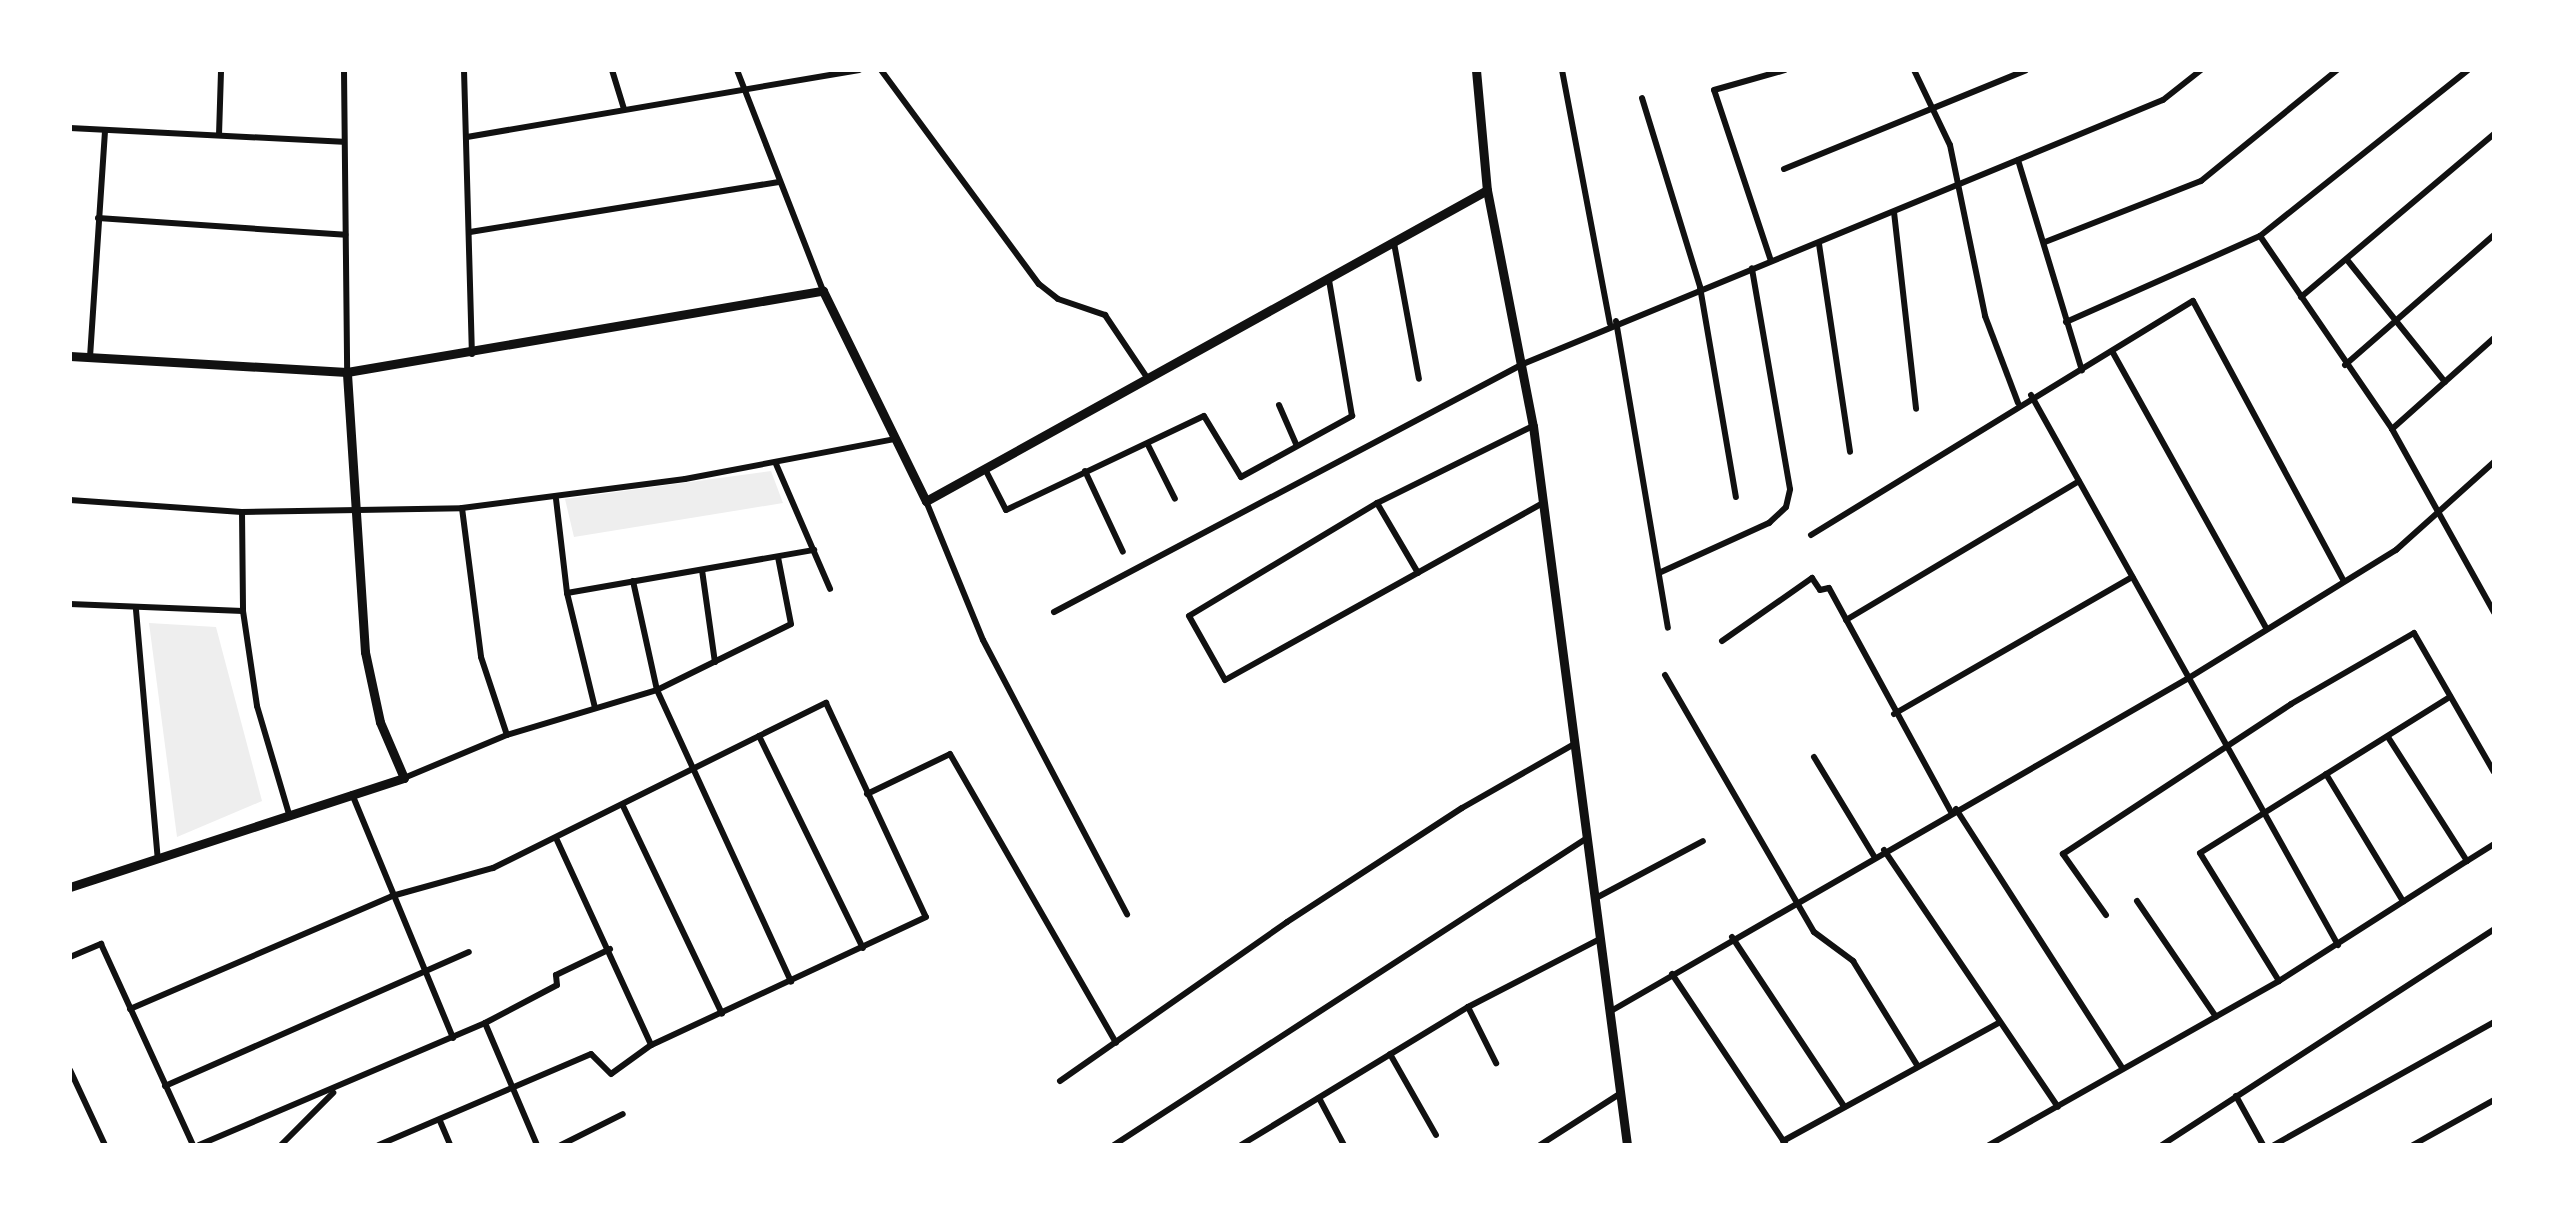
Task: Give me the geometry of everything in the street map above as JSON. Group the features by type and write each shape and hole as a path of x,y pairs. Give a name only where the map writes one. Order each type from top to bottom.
{"street":[{"path":"219,136 220,70"},
{"path":"344,70 352,512 364,652 380,722 404,778"},
{"path":"464,70 472,355"},
{"path":"612,70 624,109"},
{"path":"738,70 822,291 926,501 983,640 1127,914"},
{"path":"467,137 624,109 744,94 859,70"},
{"path":"881,70 1039,284 1058,299 1105,315 1148,380"},
{"path":"1476,70 1487,190 1533,426 1627,1145"},
{"path":"1562,70 1576,160 1607,279 1668,628"},
{"path":"1771,261 1714,90 1785,70"},
{"path":"1914,70 1950,145 1985,316 2018,404"},
{"path":"1784,169 2026,70"},
{"path":"1054,612 1522,364 1613,322 1820,244 2162,100 2201,70"},
{"path":"2045,242 2201,182 2337,70"},
{"path":"2066,322 2260,236 2468,70"},
{"path":"1642,98 1700,287 1736,497"},
{"path":"70,128 344,142"},
{"path":"90,357 105,130"},
{"path":"2301,296 2348,262 2494,134"},
{"path":"2018,160 2082,370"},
{"path":"470,232 779,182"},
{"path":"926,501 1487,190"},
{"path":"1894,212 1916,409"},
{"path":"98,218 346,235"},
{"path":"2345,365 2398,323 2494,235"},
{"path":"2260,236 2392,429 2494,612"},
{"path":"1394,243 1419,378"},
{"path":"1820,244 1850,452"},
{"path":"2348,262 2445,382"},
{"path":"1661,572 1769,522 1786,507 1790,489 1752,268"},
{"path":"985,469 1006,510 1204,416 1242,476 1352,416 1329,280"},
{"path":"70,356 347,372 472,355 822,291"},
{"path":"1811,535 2031,395 2082,370 2193,300 2343,580"},
{"path":"2392,429 2494,338"},
{"path":"2112,351 2266,628"},
{"path":"2031,395 2187,679 2268,813 2338,945"},
{"path":"1278,404 1296,444"},
{"path":"1533,426 1378,503 1188,616 1226,680 1543,503"},
{"path":"70,500 242,512 462,508 556,499 776,464 894,439"},
{"path":"1148,444 1175,500"},
{"path":"776,464 830,589"},
{"path":"1611,1011 1732,937 2187,679 2396,550 2493,466"},
{"path":"1085,471 1123,552"},
{"path":"1846,620 2079,481"},
{"path":"556,499 567,592 595,708"},
{"path":"1378,503 1418,572"},
{"path":"462,508 481,658 507,736"},
{"path":"242,512 243,611 257,706 290,814"},
{"path":"567,592 814,550"},
{"path":"70,887 350,792 404,778 507,736 657,690 791,624 778,558"},
{"path":"702,570 715,662"},
{"path":"1894,714 2132,577"},
{"path":"1722,641 1812,578 1820,590 1828,588 1894,714 1953,811 2122,1068"},
{"path":"633,581 657,690 697,769 791,982"},
{"path":"70,604 136,610 243,611"},
{"path":"136,610 158,860"},
{"path":"2106,915 2064,854 2414,633 2494,772"},
{"path":"1665,676 1820,939 1853,961 1917,1065"},
{"path":"2279,981 2200,853 2450,697"},
{"path":"130,1009 392,896 493,868 826,702 926,917 652,1046 611,1074 590,1054 379,1145"},
{"path":"759,736 863,948"},
{"path":"2388,737 2467,861"},
{"path":"1060,1082 1462,808 1575,743"},
{"path":"868,794 950,754 1116,1043"},
{"path":"1814,758 1874,856"},
{"path":"2326,774 2403,901"},
{"path":"350,792 452,1038"},
{"path":"623,806 722,1014"},
{"path":"556,838 652,1046"},
{"path":"1114,1145 1588,838"},
{"path":"1596,898 1703,841"},
{"path":"1989,1145 2279,981 2494,844"},
{"path":"1884,850 2058,1107"},
{"path":"2136,901 2216,1017"},
{"path":"2162,1145 2494,928"},
{"path":"1732,937 1844,1106"},
{"path":"1241,1145 1468,1007 1600,939"},
{"path":"70,957 101,944 196,1145 485,1023 557,985 556,975 610,949"},
{"path":"165,1086 469,952"},
{"path":"1672,974 1784,1143 1917,1065 2000,1022"},
{"path":"1468,1007 1496,1063"},
{"path":"2274,1145 2494,1022"},
{"path":"485,1023 536,1145"},
{"path":"1390,1054 1436,1134"},
{"path":"70,1070 105,1145"},
{"path":"281,1145 338,1088"},
{"path":"1540,1145 1622,1092"},
{"path":"2236,1096 2263,1145"},
{"path":"1319,1098 1344,1145"},
{"path":"2412,1145 2494,1100"},
{"path":"560,1145 623,1114"},
{"path":"440,1121 450,1145"},
{"path":"2176,1136 2181,1145"}],"shaded area":[{"path":"771,471 783,503 574,537 565,499"},
{"path":"149,623 216,627 262,801 177,837"}]}
